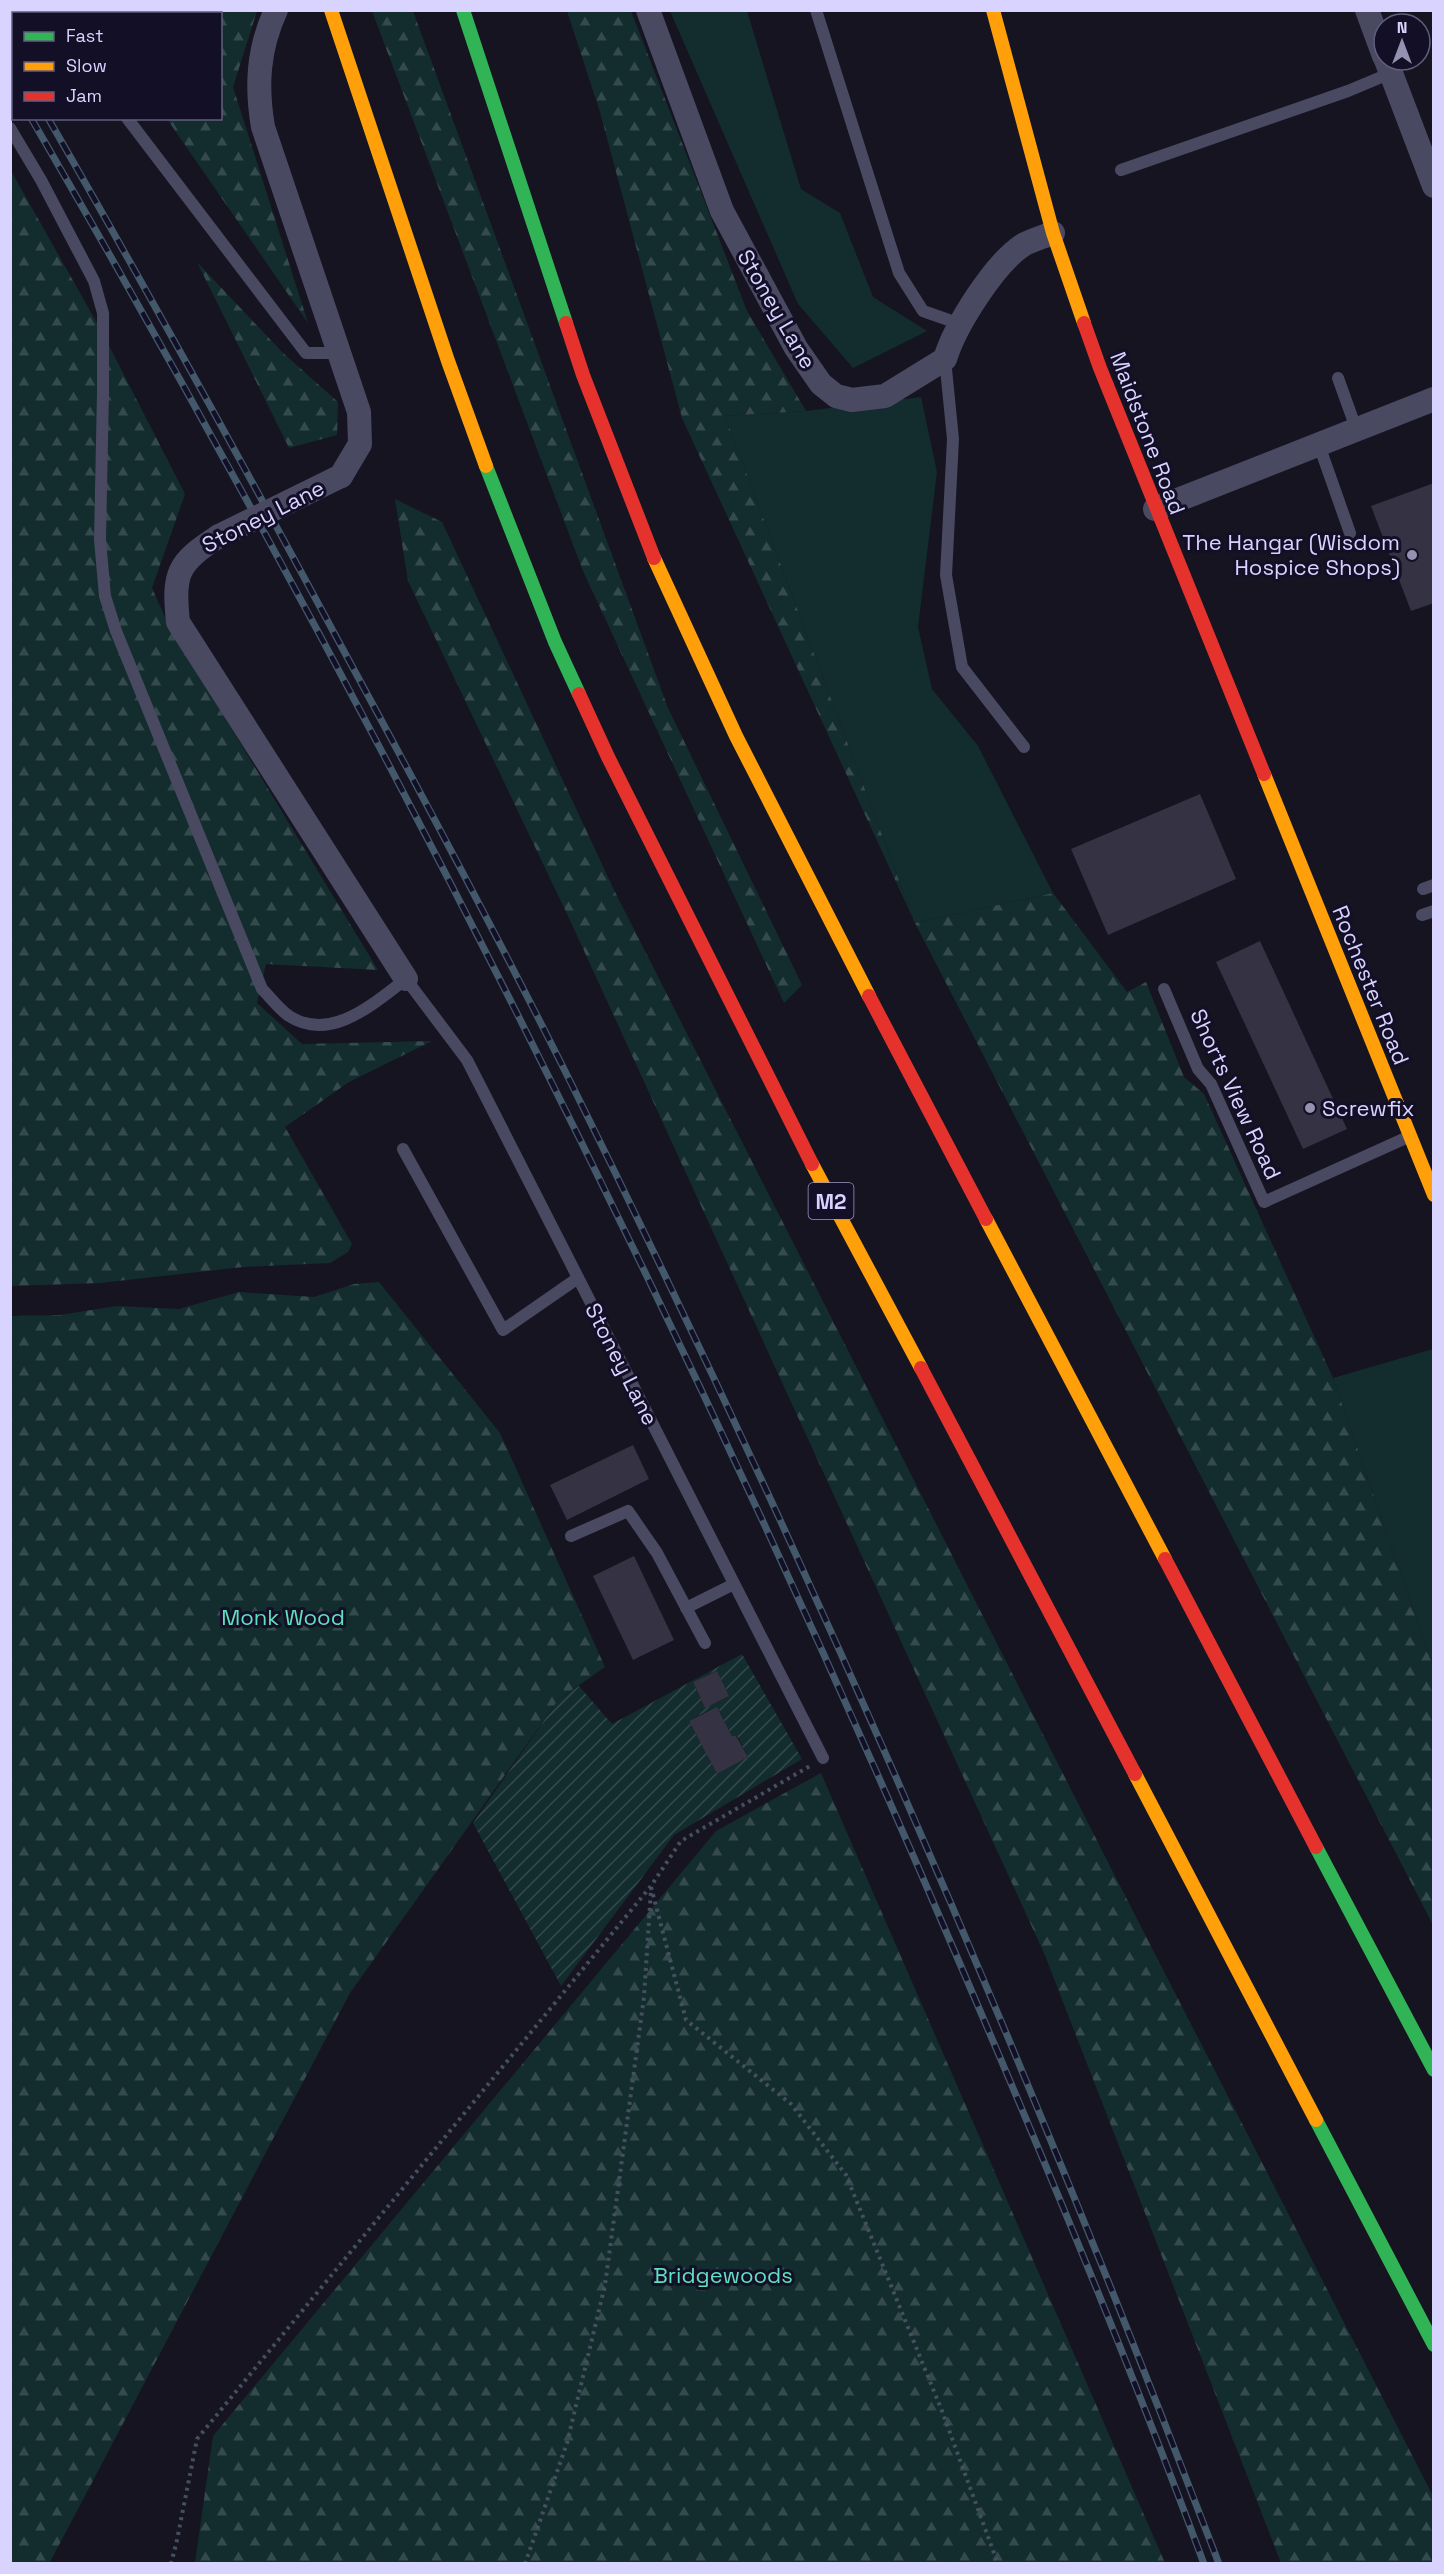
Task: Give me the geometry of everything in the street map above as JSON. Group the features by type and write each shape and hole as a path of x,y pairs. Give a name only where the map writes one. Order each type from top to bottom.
{"main road":[{"name":"M2","path":"331,10 441,339 500,504 555,642 608,757 833,1206 979,1476 1434,2345"},
{"path":"463,10 583,375 657,566 736,736 836,934 1434,2070"},
{"name":"Maidstone Road","path":"993,10 1053,233 1100,368 1297,858"},
{"name":"Rochester Road","path":"1297,858 1434,1195"}],"street":[{"name":"Stoney Lane","path":"648,10 722,211 796,348 821,384 836,396 852,400 885,396 945,359"},
{"name":"Stoney Lane","path":"273,17 260,57 258,98 262,127 359,412 360,444 341,476 219,536 194,552 179,571 175,597 178,622 406,979"},
{"path":"1390,72 1434,186"},
{"path":"945,359 951,339 960,324 1012,254 1024,244 1053,233"},
{"path":"1155,509 1434,399"}],"lane":[{"path":"816,10 899,273 923,311 960,324"},
{"path":"1121,170 1348,91 1374,72"},
{"path":"129,120 306,353 338,353"},
{"path":"10,128 41,180 94,281 103,313 100,540 105,596 116,631 262,990 287,1014 301,1023 325,1025 347,1020 406,979"},
{"path":"945,359 953,439 946,575 962,667 1024,747"},
{"path":"1338,378 1357,431"},
{"path":"1320,445 1350,533"},
{"name":"Stoney Lane","path":"406,979 467,1060 823,1758"},
{"name":"Shorts View Road","path":"1164,989 1198,1069 1211,1084 1264,1202 1411,1136"},
{"path":"403,1149 503,1330 578,1278"},
{"path":"571,1536 628,1511 657,1553 705,1643"},
{"path":"686,1608 734,1584"}],"path":[{"path":"171,2564 197,2439 651,1886 681,1841 823,1758"},
{"path":"525,2564 567,2443 605,2285 644,1997 651,1886"},
{"path":"651,1886 687,2020 791,2104 846,2175 942,2411 999,2564"}],"green space":[{"path":"257,11 233,87 308,323 168,120 222,120 222,12 109,12"},
{"path":"372,11 413,11 668,708 802,985 784,1003 583,571"},
{"path":"567,11 631,11 747,311 806,411 725,416 915,923 682,418 600,112"},
{"path":"670,11 747,11 801,189 840,213 873,297 927,331 853,368 798,304"},
{"path":"10,169 102,332 185,494 152,588 168,624 378,970 266,964 257,1003 302,1044 432,1041 349,1082 285,1127 352,1244 348,1252 330,1263 243,1267 100,1283 11,1286"},
{"path":"197,262 282,352 338,402 337,435 289,448"},
{"path":"921,397 937,472 918,627 932,689 978,746 1053,893 915,923 725,416 806,411"},
{"path":"395,499 442,522 615,892 1433,2496 1433,2563 1281,2563 1044,1953 568,916 408,581"},
{"path":"1053,893 1127,992 1146,982 1184,1077 1204,1094 1333,1378 1433,1667 1433,1925 915,923"},
{"name":"Monk Wood","path":"379,1282 500,1433 605,1667 559,1699 350,1993 49,2564 10,2563 10,1316 60,1315 116,1306 179,1309 239,1292 314,1297 354,1284"},
{"path":"1433,1349 1433,1667 1333,1378"},
{"path":"742,1654 802,1759 674,1835 561,1986 473,1823 559,1699 579,1686 612,1724","holes":["716,1671 729,1696 705,1708 693,1682","719,1710 732,1736 737,1736 748,1757 717,1774 708,1757 717,1751 700,1742 689,1721 703,1713"]},
{"name":"Bridgewoods","path":"821,1773 1165,2563 195,2563 213,2436 716,1831"}],"building":[{"name":"The Hangar (Wisdom Hospice Shops)","path":"1434,483 1434,603 1411,611 1371,506"},
{"path":"1200,794 1236,879 1108,935 1071,849"},
{"path":"1260,941 1347,1129 1303,1149 1216,962"},
{"path":"633,1445 649,1479 567,1520 550,1485"},
{"path":"634,1556 674,1640 633,1660 593,1576"},
{"path":"717,1671 729,1696 705,1708 693,1682"},
{"path":"717,1707 732,1736 736,1736 748,1757 717,1774 689,1721"}],"railway":[{"path":"32,120 159,342 283,567 522,1024 636,1254 747,1487 854,1721 957,1957 1084,2259 1204,2564"},
{"path":"49,120 236,453 431,813 568,1077 657,1259 829,1627 912,1813 1070,2186 1219,2564"}],"traffic: fast":[{"path":"463,10 566,323"},
{"path":"486,466 555,642 579,694"},
{"path":"1316,1847 1434,2070"},
{"path":"1316,2120 1434,2345"}],"traffic: slow":[{"path":"331,10 448,361 486,466"},
{"path":"993,10 1053,233 1084,323"},
{"path":"654,558 736,736 869,996"},
{"path":"1264,774 1434,1195"},
{"path":"812,1164 921,1368"},
{"path":"986,1219 1165,1559"},
{"path":"1135,1774 1316,2120"}],"traffic: jam":[{"path":"566,323 583,375 654,558"},
{"path":"1084,323 1100,368 1264,774"},
{"path":"579,694 608,757 812,1164"},
{"path":"869,996 986,1219"},
{"path":"921,1368 1135,1774"},
{"path":"1165,1559 1316,1847"}],"place":[{"name":"The Hangar (Wisdom Hospice Shops)","path":"1412,555"},
{"name":"Screwfix","path":"1310,1108"}]}
